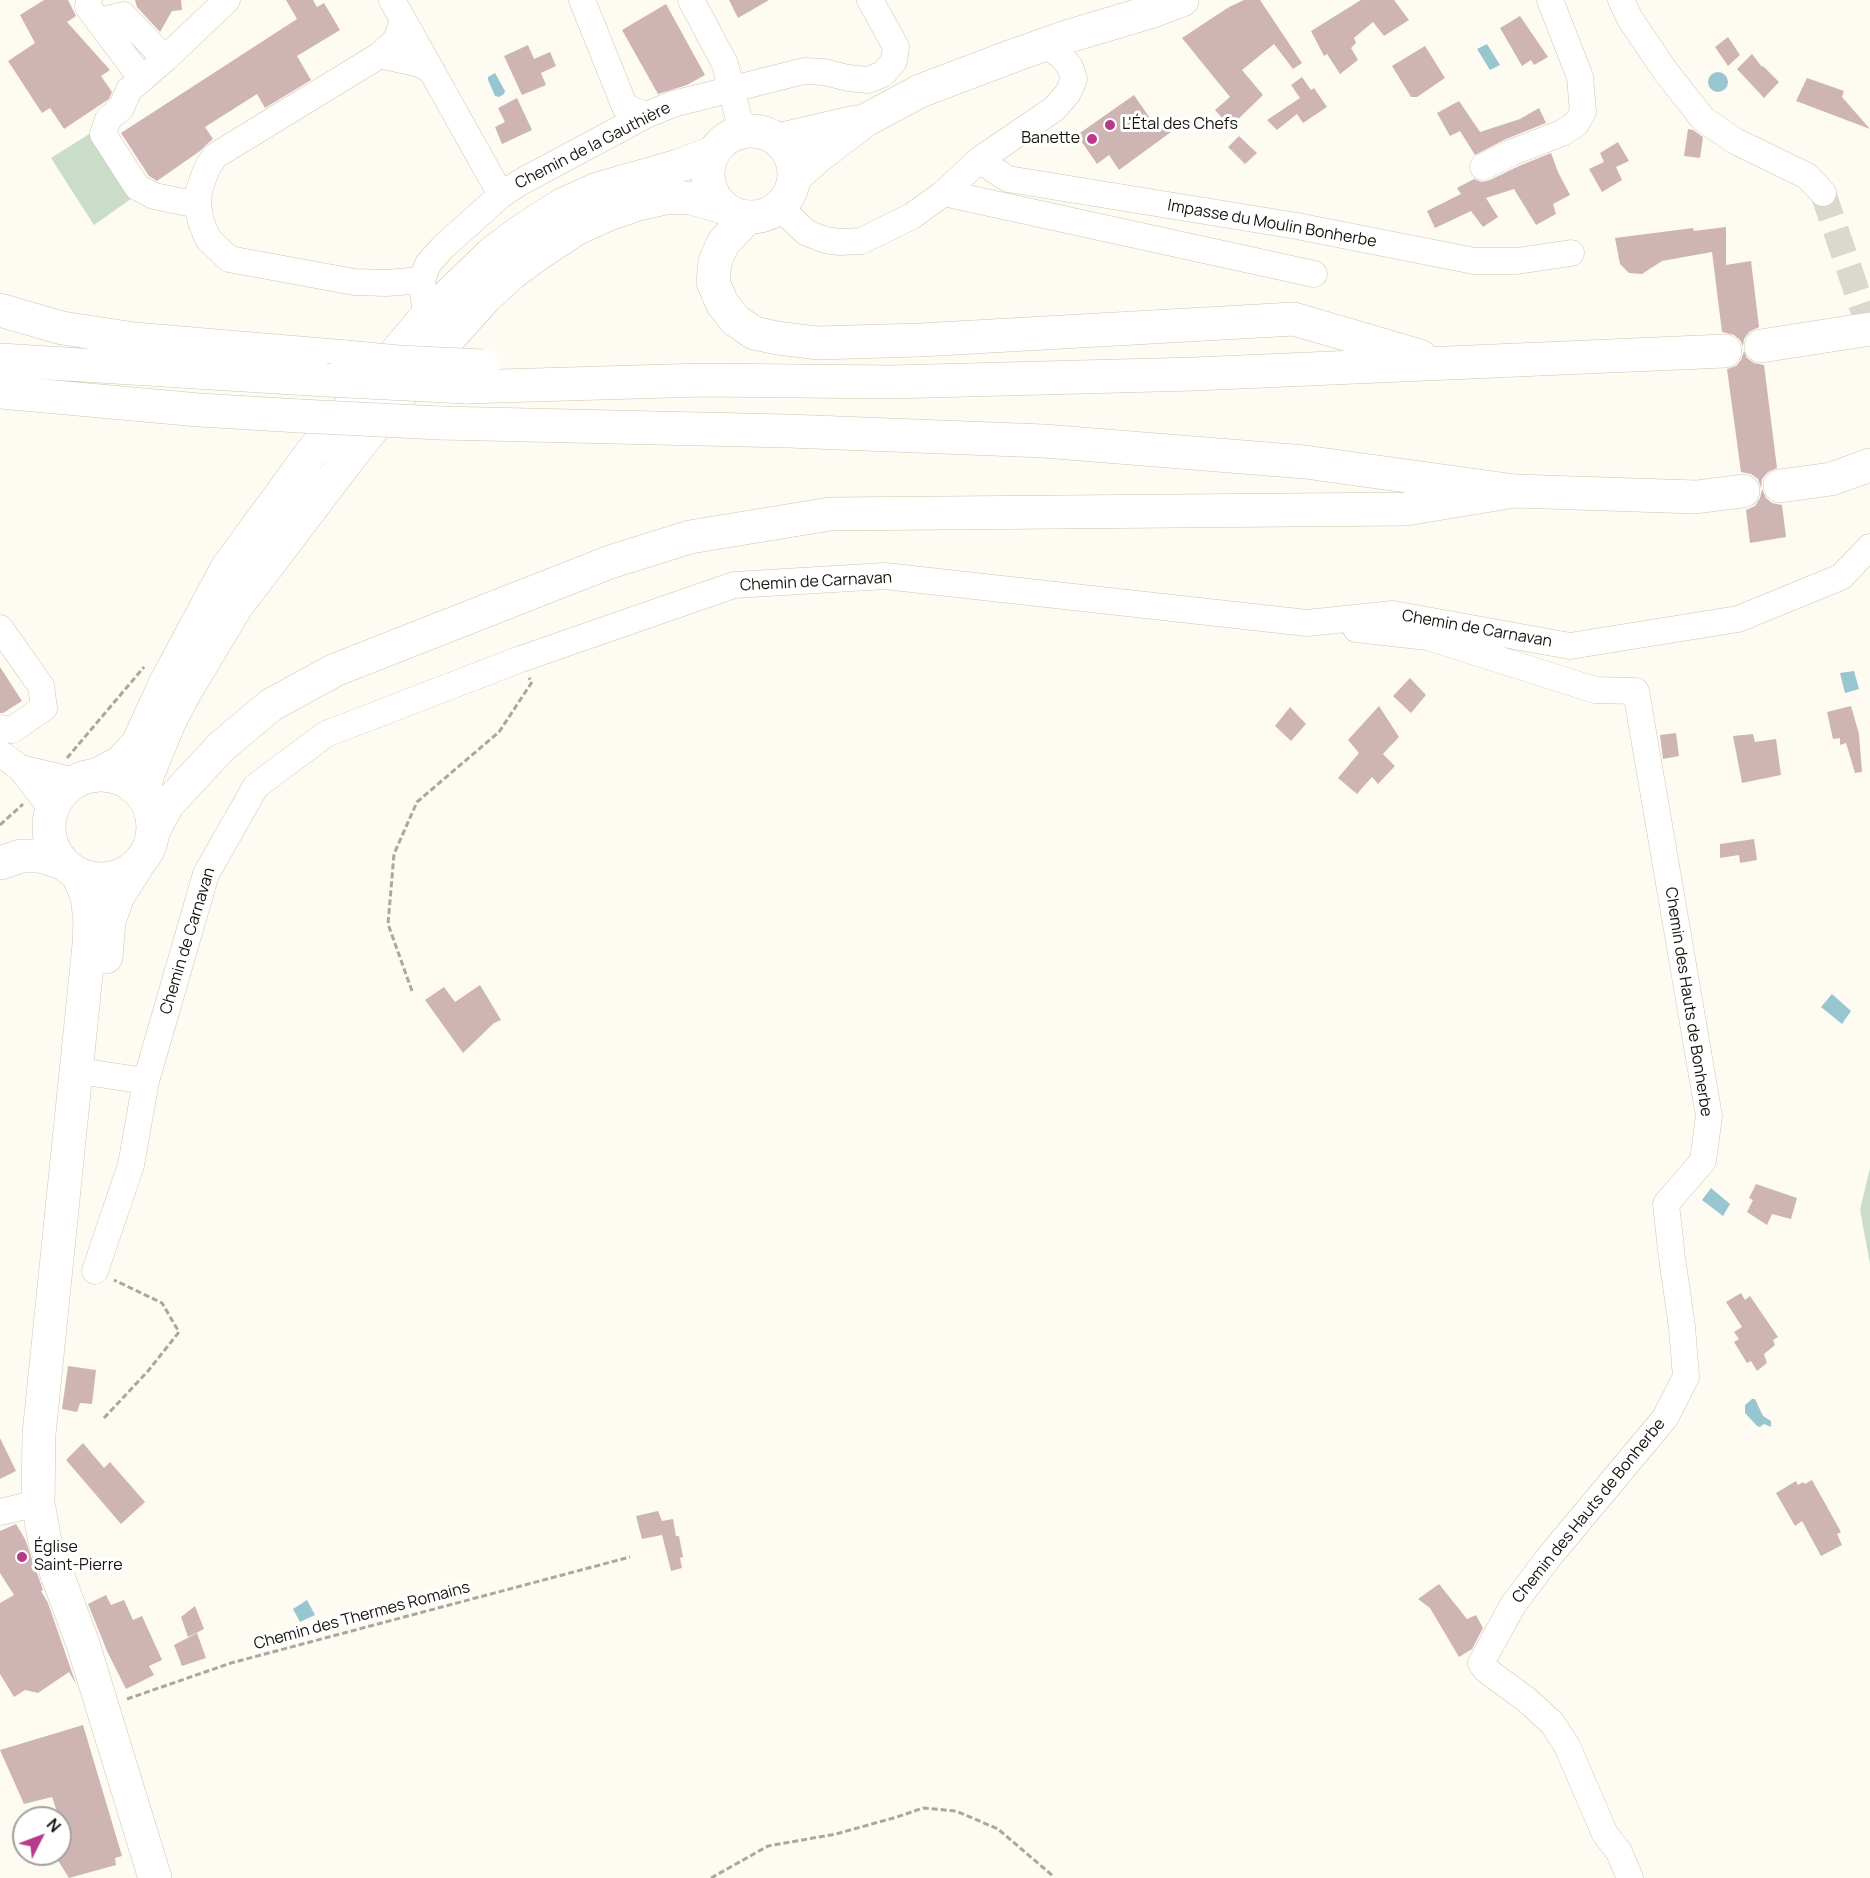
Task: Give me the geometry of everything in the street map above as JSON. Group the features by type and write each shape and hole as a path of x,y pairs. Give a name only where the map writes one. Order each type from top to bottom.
{"main road":[{"path":"794,178 866,120 920,91 1056,41 1182,0"},
{"path":"778,140 866,120"},
{"path":"78,772 101,774 121,762 138,743 165,684 227,568 312,452 426,317 492,253 562,205 597,189 681,165 712,153 728,137 753,130 766,133 778,140 787,150 793,164 794,178 789,194 779,207 764,215 736,212 691,198 665,198 635,205 576,229 511,274 486,297 412,379 236,607 169,723 147,776 144,797"},
{"path":"712,153 707,170 714,197 736,212"},
{"path":"736,212 715,262 713,282 722,303 735,320 754,333 777,338 817,343 920,340 1294,319 1448,363"},
{"path":"0,310 62,328 336,368"},
{"path":"1761,346 1870,329"},
{"path":"0,360 336,368 475,377 892,382 1194,374 1725,351"},
{"path":"0,392 199,410 440,423 788,431 1044,441 1305,462 1515,491 1696,497 1743,491"},
{"path":"0,410 199,410"},
{"path":"1780,486 1831,479 1870,465"},
{"path":"154,830 168,804 222,746 271,705 335,670 599,566 690,537 830,514 1406,509 1515,491"},
{"path":"57,1255 92,1072 109,921 118,896 146,857 152,844 154,830 152,812 144,797 130,783 113,776 78,772"},
{"path":"0,849 19,837 78,772"},
{"path":"44,807 52,848 70,869 87,896 90,920 39,1434 38,1503 45,1542 83,1644 155,1878"},
{"path":"0,863 21,856 40,856 97,880 118,878 136,868"}],"street":[{"path":"198,205 154,196 136,187 103,134 108,119 121,108 129,90 227,0"},
{"path":"691,0 725,64 742,132"},
{"name":"Chemin de la Gauthière","path":"422,280 428,264 443,247 501,195 519,183 646,115 673,104 804,71 868,80 882,74 894,61 896,47 870,0"},
{"path":"1483,167 1513,152 1562,133 1576,124 1583,112 1580,77 1550,0"},
{"path":"1621,0 1630,19 1666,72 1703,119 1735,141 1806,176 1823,193"},
{"path":"590,3 625,107 646,115"},
{"path":"94,10 123,15 165,59"},
{"path":"94,10 142,79"},
{"path":"398,11 396,40 380,55 214,156 199,190 198,205 201,222 208,239 229,259 354,282 387,283 422,280 426,317"},
{"path":"398,11 501,195"},
{"path":"779,207 807,233 825,240 840,242 861,241 912,216 944,193 978,159 1054,109 1068,93 1074,79 1071,67 1061,56 1056,41"},
{"path":"380,55 420,64 432,71"},
{"name":"Impasse du Moulin Bonherbe","path":"978,159 1008,179 1297,226 1474,261 1517,261 1571,253"},
{"path":"944,193 1314,274"},
{"name":"Chemin de Carnavan","path":"95,1271 131,1165 146,1081 206,874 256,786 326,734 518,660 734,585 885,576 1307,623 1393,614 1570,646 1738,619 1841,576 1870,547"},
{"name":"Chemin des Hauts de Bonherbe","path":"1307,623 1428,637 1595,690 1636,691 1709,1116 1703,1161 1666,1204 1686,1377 1665,1418 1549,1557 1513,1605 1481,1663 1486,1670 1552,1723 1568,1746 1605,1834 1619,1852 1630,1878"},
{"path":"0,628 41,686 44,708 12,730 0,728"},
{"path":"10,761 78,772"},
{"path":"10,761 44,807"},
{"path":"92,1072 146,1081"},
{"path":"0,1512 38,1503"}],"path":[{"path":"412,991 388,924 394,854 417,802 499,732 532,682 518,660"},
{"path":"78,772 147,662"},
{"path":"0,825 44,807"},
{"path":"95,1271 162,1303 179,1332 148,1371 104,1418"},
{"name":"Chemin des Thermes Romains","path":"102,1708 231,1663 630,1557"},
{"path":"711,1878 768,1846 836,1834 923,1808 956,1811 998,1829 1053,1876"}],"green space":[{"path":"94,131 135,196 94,225 51,158"},
{"path":"1870,1168 1870,1264 1860,1210"}],"water":[{"path":"1487,44 1500,65 1490,70 1477,49"},
{"path":"1718,72 1725,75 1728,82 1725,89 1718,92 1711,89 1708,82 1711,75"},
{"path":"495,73 505,91 499,97 495,96 488,80 488,77"},
{"path":"1854,671 1859,689 1845,693 1840,673"},
{"path":"1832,994 1851,1011 1842,1024 1821,1007"},
{"path":"1711,1188 1730,1204 1723,1216 1702,1200"},
{"path":"1755,1399 1763,1416 1771,1421 1771,1427 1764,1424 1757,1426 1745,1413 1745,1405"},
{"path":"307,1600 315,1615 300,1622 293,1609"}],"building":[{"path":"44,0 68,0 76,16 67,22 110,70 101,76 112,92 109,99 64,129 50,108 42,113 8,61 35,43 20,15"},
{"path":"135,0 181,0 182,10 172,11 160,32 137,7"},
{"path":"286,0 313,0 317,7 324,3 340,30 297,56 311,80 265,108 257,94 205,127 213,139 200,151 157,181 149,176 121,133 297,19"},
{"path":"729,0 769,0 738,18"},
{"path":"1244,0 1260,0 1302,63 1293,69 1274,44 1242,70 1263,95 1230,127 1215,110 1230,97 1182,38 1229,7"},
{"path":"1361,0 1394,0 1409,20 1384,36 1373,22 1354,38 1356,43 1351,48 1358,60 1340,74 1327,54 1324,56 1311,31"},
{"path":"666,4 705,75 687,85 658,94 622,30"},
{"path":"1520,16 1548,57 1534,65 1531,60 1522,66 1500,28"},
{"path":"1728,37 1740,55 1728,66 1715,47"},
{"path":"528,45 534,59 550,52 556,66 541,73 546,85 522,95 504,56"},
{"path":"1425,46 1445,78 1417,97 1411,97 1392,66"},
{"path":"1752,54 1762,67 1779,82 1764,98 1737,69"},
{"path":"1302,77 1311,90 1314,88 1327,107 1303,123 1297,114 1277,130 1267,120 1300,98 1291,85"},
{"path":"1807,78 1844,91 1842,97 1870,129 1796,101"},
{"path":"1134,95 1154,124 1161,119 1171,132 1119,170 1109,155 1097,164 1077,135"},
{"path":"517,98 532,130 502,144 495,127 505,122 498,108"},
{"path":"1459,101 1480,132 1520,119 1539,108 1546,123 1506,139 1475,155 1460,131 1450,136 1437,113"},
{"path":"1688,129 1703,137 1700,158 1684,156"},
{"path":"1239,136 1257,153 1245,164 1228,147"},
{"path":"1618,142 1629,161 1616,167 1622,180 1602,192 1589,169 1604,162 1600,153"},
{"path":"1551,153 1570,195 1553,204 1556,214 1536,225 1514,189 1486,198 1498,217 1483,227 1471,211 1435,228 1427,211 1461,194 1457,188 1474,179 1482,182 1490,180"},
{"path":"1726,227 1726,265 1751,261 1759,327 1749,332 1744,339 1743,346 1734,335 1722,332 1712,252 1662,261 1642,274 1629,273 1620,264 1615,238 1693,228 1694,231"},
{"path":"1744,351 1747,358 1754,363 1764,365 1777,468 1768,472 1762,479 1761,488 1758,479 1751,474 1741,472 1727,369 1736,366"},
{"path":"1762,489 1766,498 1772,503 1782,505 1786,537 1750,543 1746,510 1755,506"},
{"path":"0,667 22,701 3,713 0,713"},
{"path":"1410,678 1426,695 1411,713 1393,696"},
{"path":"1379,706 1399,737 1383,754 1395,766 1378,784 1372,777 1357,794 1338,778 1359,753 1348,740"},
{"path":"1851,706 1859,734 1862,772 1855,773 1846,743 1840,745 1840,738 1833,739 1827,712"},
{"path":"1290,707 1306,724 1291,741 1275,726"},
{"path":"1676,733 1679,756 1663,759 1660,735"},
{"path":"1753,734 1755,742 1776,739 1781,775 1742,783 1733,736"},
{"path":"1754,839 1757,860 1740,863 1739,855 1720,858 1720,844"},
{"path":"480,985 501,1020 494,1023 463,1053 425,1000 444,987 455,1002"},
{"path":"1756,1184 1797,1198 1791,1219 1772,1214 1767,1225 1747,1212 1753,1200 1749,1198"},
{"path":"1741,1293 1745,1300 1750,1296 1778,1337 1773,1340 1775,1345 1764,1354 1767,1363 1757,1371 1751,1361 1747,1363 1734,1342 1739,1339 1734,1332 1742,1327 1726,1302"},
{"path":"68,1366 96,1370 92,1404 80,1403 77,1412 62,1409"},
{"path":"0,1438 16,1471 0,1479"},
{"path":"83,1443 104,1468 110,1462 145,1502 121,1524 66,1460"},
{"path":"1812,1480 1841,1532 1837,1534 1842,1545 1821,1556 1802,1521 1795,1526 1776,1493 1796,1481 1798,1485"},
{"path":"658,1511 662,1521 673,1519 683,1557 680,1558 682,1568 671,1571 662,1535 642,1539 636,1516"},
{"path":"16,1524 25,1539 43,1590 41,1591 48,1603 76,1684 69,1672 38,1693 25,1690 14,1697 0,1674 0,1603 14,1595 0,1573 0,1531"},
{"path":"1439,1584 1467,1619 1476,1615 1483,1628 1472,1649 1459,1657 1430,1608 1418,1599"},
{"path":"106,1595 111,1605 124,1600 133,1620 142,1616 162,1660 149,1666 154,1675 126,1689 107,1651 88,1604"},
{"path":"195,1606 204,1629 188,1637 181,1617"},
{"path":"197,1633 206,1658 182,1666 174,1645"},
{"path":"83,1725 122,1856 115,1858 116,1865 69,1878 62,1866 72,1866 72,1806 55,1806 52,1797 24,1804 0,1750"}],"tunnel":[{"path":"1823,193 1870,330"}],"place":[{"name":"L'Étal des Chefs","path":"1110,125"},
{"name":"Banette","path":"1092,139"},
{"name":"Église Saint-Pierre","path":"22,1557"}]}
